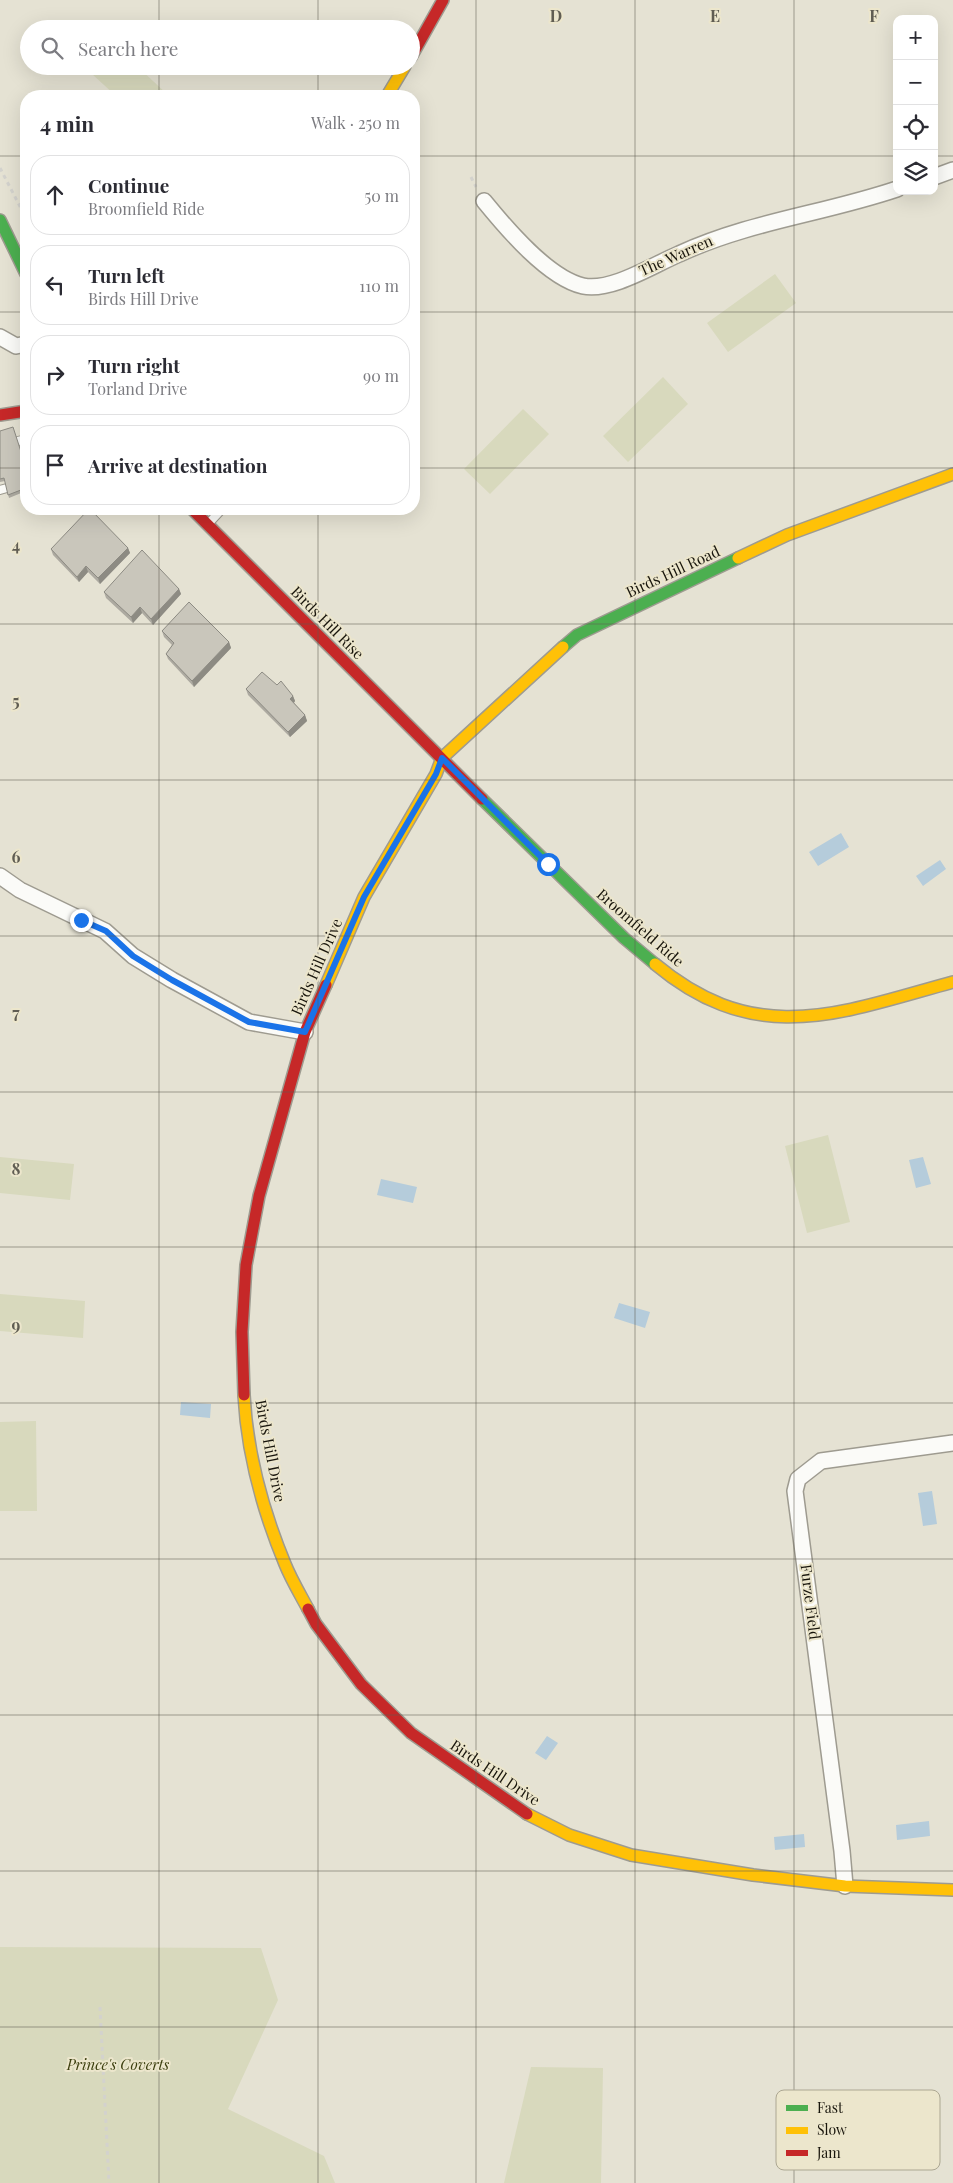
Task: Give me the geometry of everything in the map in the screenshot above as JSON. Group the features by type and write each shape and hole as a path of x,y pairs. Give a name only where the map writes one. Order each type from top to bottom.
{"street":[{"path":"420,41 443,0"},
{"path":"391,90 400,75"},
{"path":"938,176 953,170"},
{"name":"The Warren","path":"484,201 508,231 551,269 568,281 585,286 608,285 732,232 893,190"},
{"path":"0,220 20,262"},
{"path":"0,337 16,346 20,345"},
{"path":"0,415 20,412"},
{"name":"Birds Hill Road","path":"442,758 577,634 787,535 953,474"},
{"name":"Birds Hill Rise","path":"198,515 442,758"},
{"name":"Broomfield Ride","path":"442,758 624,938 674,980 724,1006 758,1016 801,1018 841,1013 953,982"},
{"name":"Birds Hill Drive","path":"442,758 436,774 364,897 305,1032 259,1196 246,1265 242,1332 245,1412 259,1489 284,1565 316,1624 361,1684 411,1733 520,1811 569,1835 631,1854 753,1875 845,1886 953,1890"},
{"path":"0,876 20,890 106,931 133,956 172,980 249,1022 305,1032"},
{"name":"Furze Field","path":"845,1886 795,1490 798,1479 821,1461 953,1443"}],"lane":[{"path":"207,524 216,515"}],"path":[{"path":"0,168 20,206"},
{"path":"100,2007 109,2183"}],"green space":[{"path":"93,75 147,75 163,90 109,90"},
{"path":"775,274 796,303 728,352 707,323"},
{"path":"663,377 688,404 628,462 603,436"},
{"path":"523,409 549,434 490,494 464,469"},
{"path":"828,1135 850,1222 807,1233 785,1146"},
{"path":"0,1157 74,1164 70,1200 0,1193"},
{"path":"0,1294 85,1301 83,1338 0,1331"},
{"path":"36,1421 37,1511 0,1511 0,1422"},
{"name":"Prince's Coverts","path":"0,1947 261,1948 278,2000 228,2109 324,2156 335,2183 0,2183"},
{"path":"531,2067 603,2068 601,2183 504,2183"}],"water":[{"path":"841,833 849,847 818,866 809,852"},
{"path":"940,860 946,869 923,886 916,876"},
{"path":"923,1157 931,1184 916,1188 909,1160"},
{"path":"381,1179 417,1187 413,1203 377,1195"},
{"path":"619,1303 650,1312 645,1328 614,1318"},
{"path":"181,1402 211,1404 210,1418 180,1415"},
{"path":"932,1491 937,1524 923,1526 918,1493"},
{"path":"547,1736 558,1743 546,1760 535,1753"},
{"path":"929,1821 930,1836 897,1840 896,1825"},
{"path":"804,1834 805,1847 775,1850 774,1837"}],"building":[{"path":"13,427 20,449 20,490 8,495 4,478 0,479 0,431"},
{"path":"83,515 96,515 128,548 98,578 86,566 77,577 51,549"},
{"path":"142,550 179,589 151,619 140,607 131,617 104,592"},
{"path":"189,602 229,642 192,681 166,654 174,643 162,631"},
{"path":"262,672 277,685 281,681 293,696 290,699 305,715 288,732 246,689"}],"traffic: fast":[{"path":"0,220 20,262"},
{"path":"563,647 577,635 738,558"},
{"path":"482,799 624,938 655,964"}],"traffic: slow":[{"path":"391,90 400,75"},
{"path":"738,558 787,535 953,474"},
{"path":"326,985 364,897 436,774 442,758 563,647"},
{"path":"655,964 692,990 729,1007 764,1015 800,1016 836,1012 953,982"},
{"path":"244,1395 252,1460 263,1502 285,1564 308,1609"},
{"path":"527,1814 569,1835 631,1855 753,1875 845,1886 953,1890"}],"traffic: jam":[{"path":"420,41 443,0"},
{"path":"0,415 20,412"},
{"path":"198,515 482,799"},
{"path":"244,1395 242,1332 246,1265 259,1196 305,1032 326,985"},
{"path":"308,1609 316,1624 361,1684 411,1733 527,1814"}],"route":[{"path":"81,920 106,931 133,956 172,980 249,1022 305,1032 364,897 436,774 442,758 548,864"}]}
